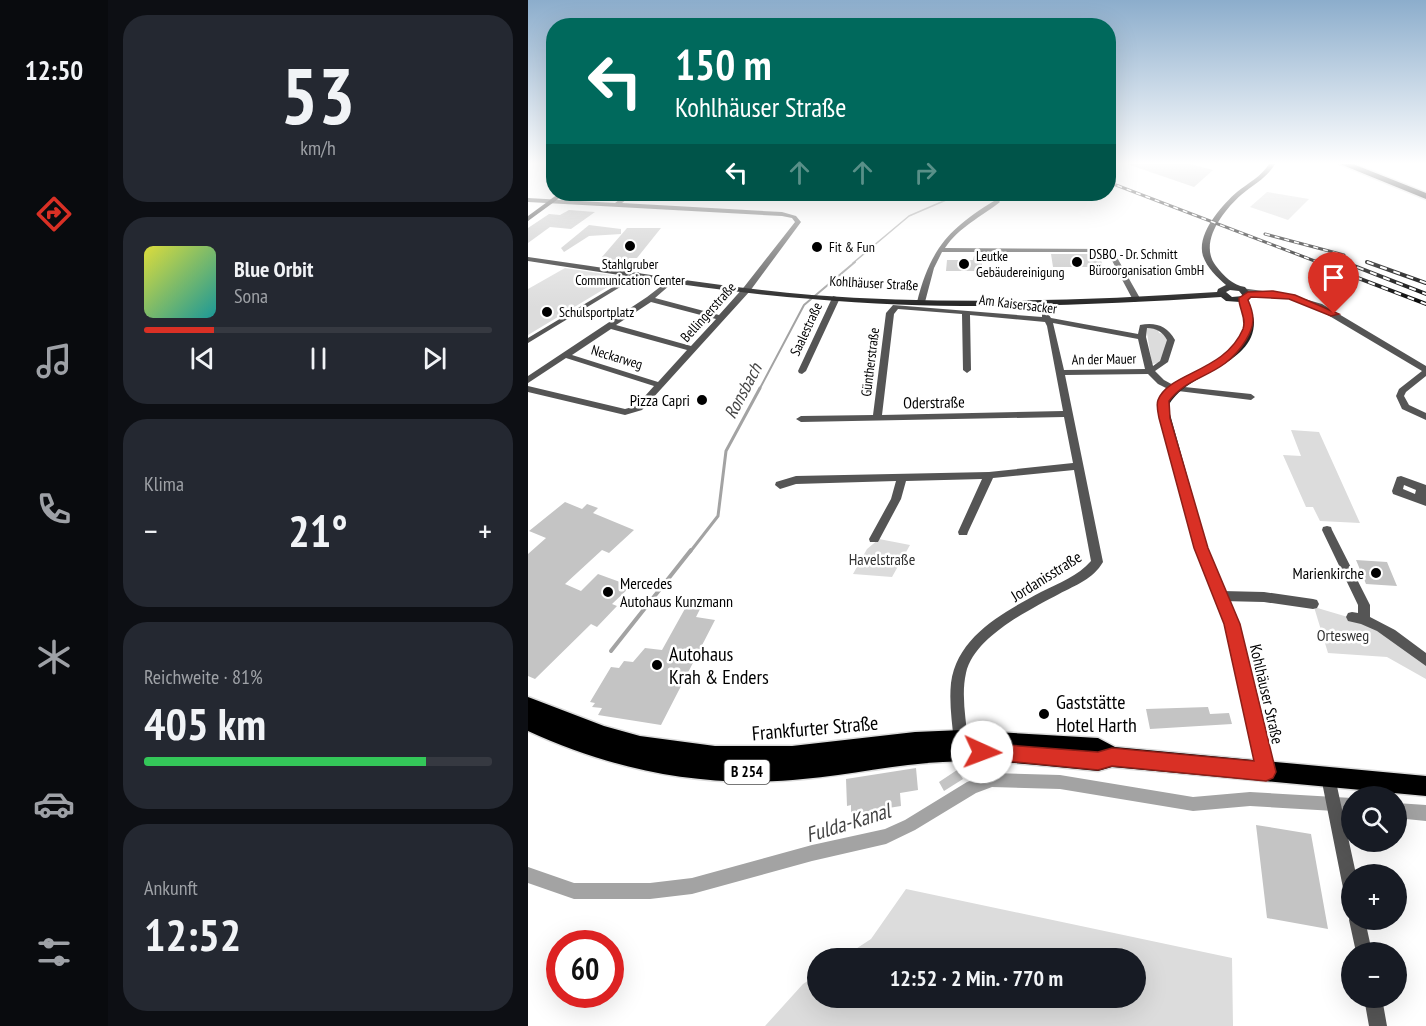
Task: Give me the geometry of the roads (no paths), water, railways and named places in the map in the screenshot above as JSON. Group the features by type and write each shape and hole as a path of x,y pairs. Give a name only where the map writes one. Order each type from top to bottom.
{"main road":[{"path":"1173,388 1214,368 1233,352 1245,336 1249,325 1245,295 1232,287 1207,259 1204,249 1206,237 1223,212"},
{"name":"Kohlhäuser Straße","path":"528,259 811,297 921,302 1046,303 1222,294"},
{"path":"1232,287 1222,289 1222,294 1232,300 1245,295"},
{"name":"Kohlhäuser Straße","path":"1173,388 1163,401 1164,418 1201,548 1222,596 1237,640 1266,772"},
{"name":"Frankfurter Straße","path":"528,706 613,741 657,751 702,756 776,758 961,745 1098,761 1112,757 1266,772 1330,787 1426,786"},
{"name":"Frankfurter Straße","path":"528,721 566,739 606,753 658,764 724,771 801,769 961,745"}],"street":[{"name":"Bellingerstraße","path":"528,389 625,412 639,408 747,289 797,223 796,218 782,214 743,212"},
{"path":"921,302 940,250 962,224 981,212"},
{"path":"940,250 1105,250 1112,254 1137,300"},
{"path":"528,341 638,274"},
{"path":"528,380 650,299 675,278"},
{"path":"1245,295 1273,293 1300,299 1325,309 1426,371 1402,391 1400,396 1405,407 1426,417"},
{"name":"Saalestraße","path":"802,371 836,298"},
{"path":"650,299 721,318"},
{"name":"Jordanisstraße","path":"961,745 957,694 961,665 970,651 988,632 1087,574 1096,562 1046,303"},
{"name":"Am Kaisersacker","path":"891,310 907,307 966,312 1048,321 1142,337"},
{"name":"Güntherstraße","path":"877,418 891,310"},
{"path":"966,312 967,370"},
{"path":"610,326 693,349"},
{"path":"1150,371 1164,362 1171,340 1164,330 1150,326 1143,327 1142,337 1150,371 1161,382 1173,388 1251,397"},
{"name":"Neckarweg","path":"565,355 660,385"},
{"name":"An der Mauer","path":"1059,373 1150,371"},
{"name":"Oderstraße","path":"801,419 1067,414"},
{"path":"780,485 796,480 988,475 1078,466"},
{"path":"963,532 988,475"},
{"path":"874,538 897,499 901,479"},
{"path":"1327,530 1364,605 1358,617 1426,660"},
{"path":"1222,596 1264,597 1313,604"},
{"path":"1330,787 1346,864"},
{"path":"1375,1008 1378,1026"}],"waterway":[{"name":"Ronsbach","path":"853,263 909,216 919,212"},
{"name":"Ronsbach","path":"759,390 804,305 855,262"},
{"name":"Ronsbach","path":"690,552 718,516 726,451 760,388"},
{"name":"Ronsbach","path":"611,651 691,550"},
{"name":"Fulda-Kanal","path":"528,875 574,891 650,891 692,886 812,853 886,836 910,825 972,787 992,780 1060,782 1193,804 1250,799 1341,804"},
{"name":"Fulda-Kanal","path":"1407,811 1426,813"}],"railway":[{"path":"1186,212 1320,263"},
{"path":"1265,234 1344,255"},
{"path":"1334,258 1348,263"},
{"path":"1316,262 1426,304"},
{"path":"1344,262 1426,294"},
{"path":"1371,263 1367,262 1426,283"}],"place":[{"name":"Stahlgruber Communication Center","path":"630,246"},
{"name":"Fit & Fun","path":"817,247"},
{"name":"DSBO - Dr. Schmitt Büroorganisation GmbH","path":"1077,262"},
{"name":"Leutke Gebäudereinigung","path":"964,264"},
{"name":"Schulsportplatz","path":"547,312"},
{"name":"Pizza Capri","path":"702,400"},
{"name":"Marienkirche","path":"1376,573"},
{"name":"Mercedes Autohaus Kunzmann","path":"608,592"},
{"name":"Autohaus Krah & Enders","path":"657,665"},
{"name":"Gaststätte Hotel Harth","path":"1044,714"}],"park label":[{"name":"Havelstraße","path":"882,559"},
{"name":"Ortesweg","path":"1343,635"}]}
